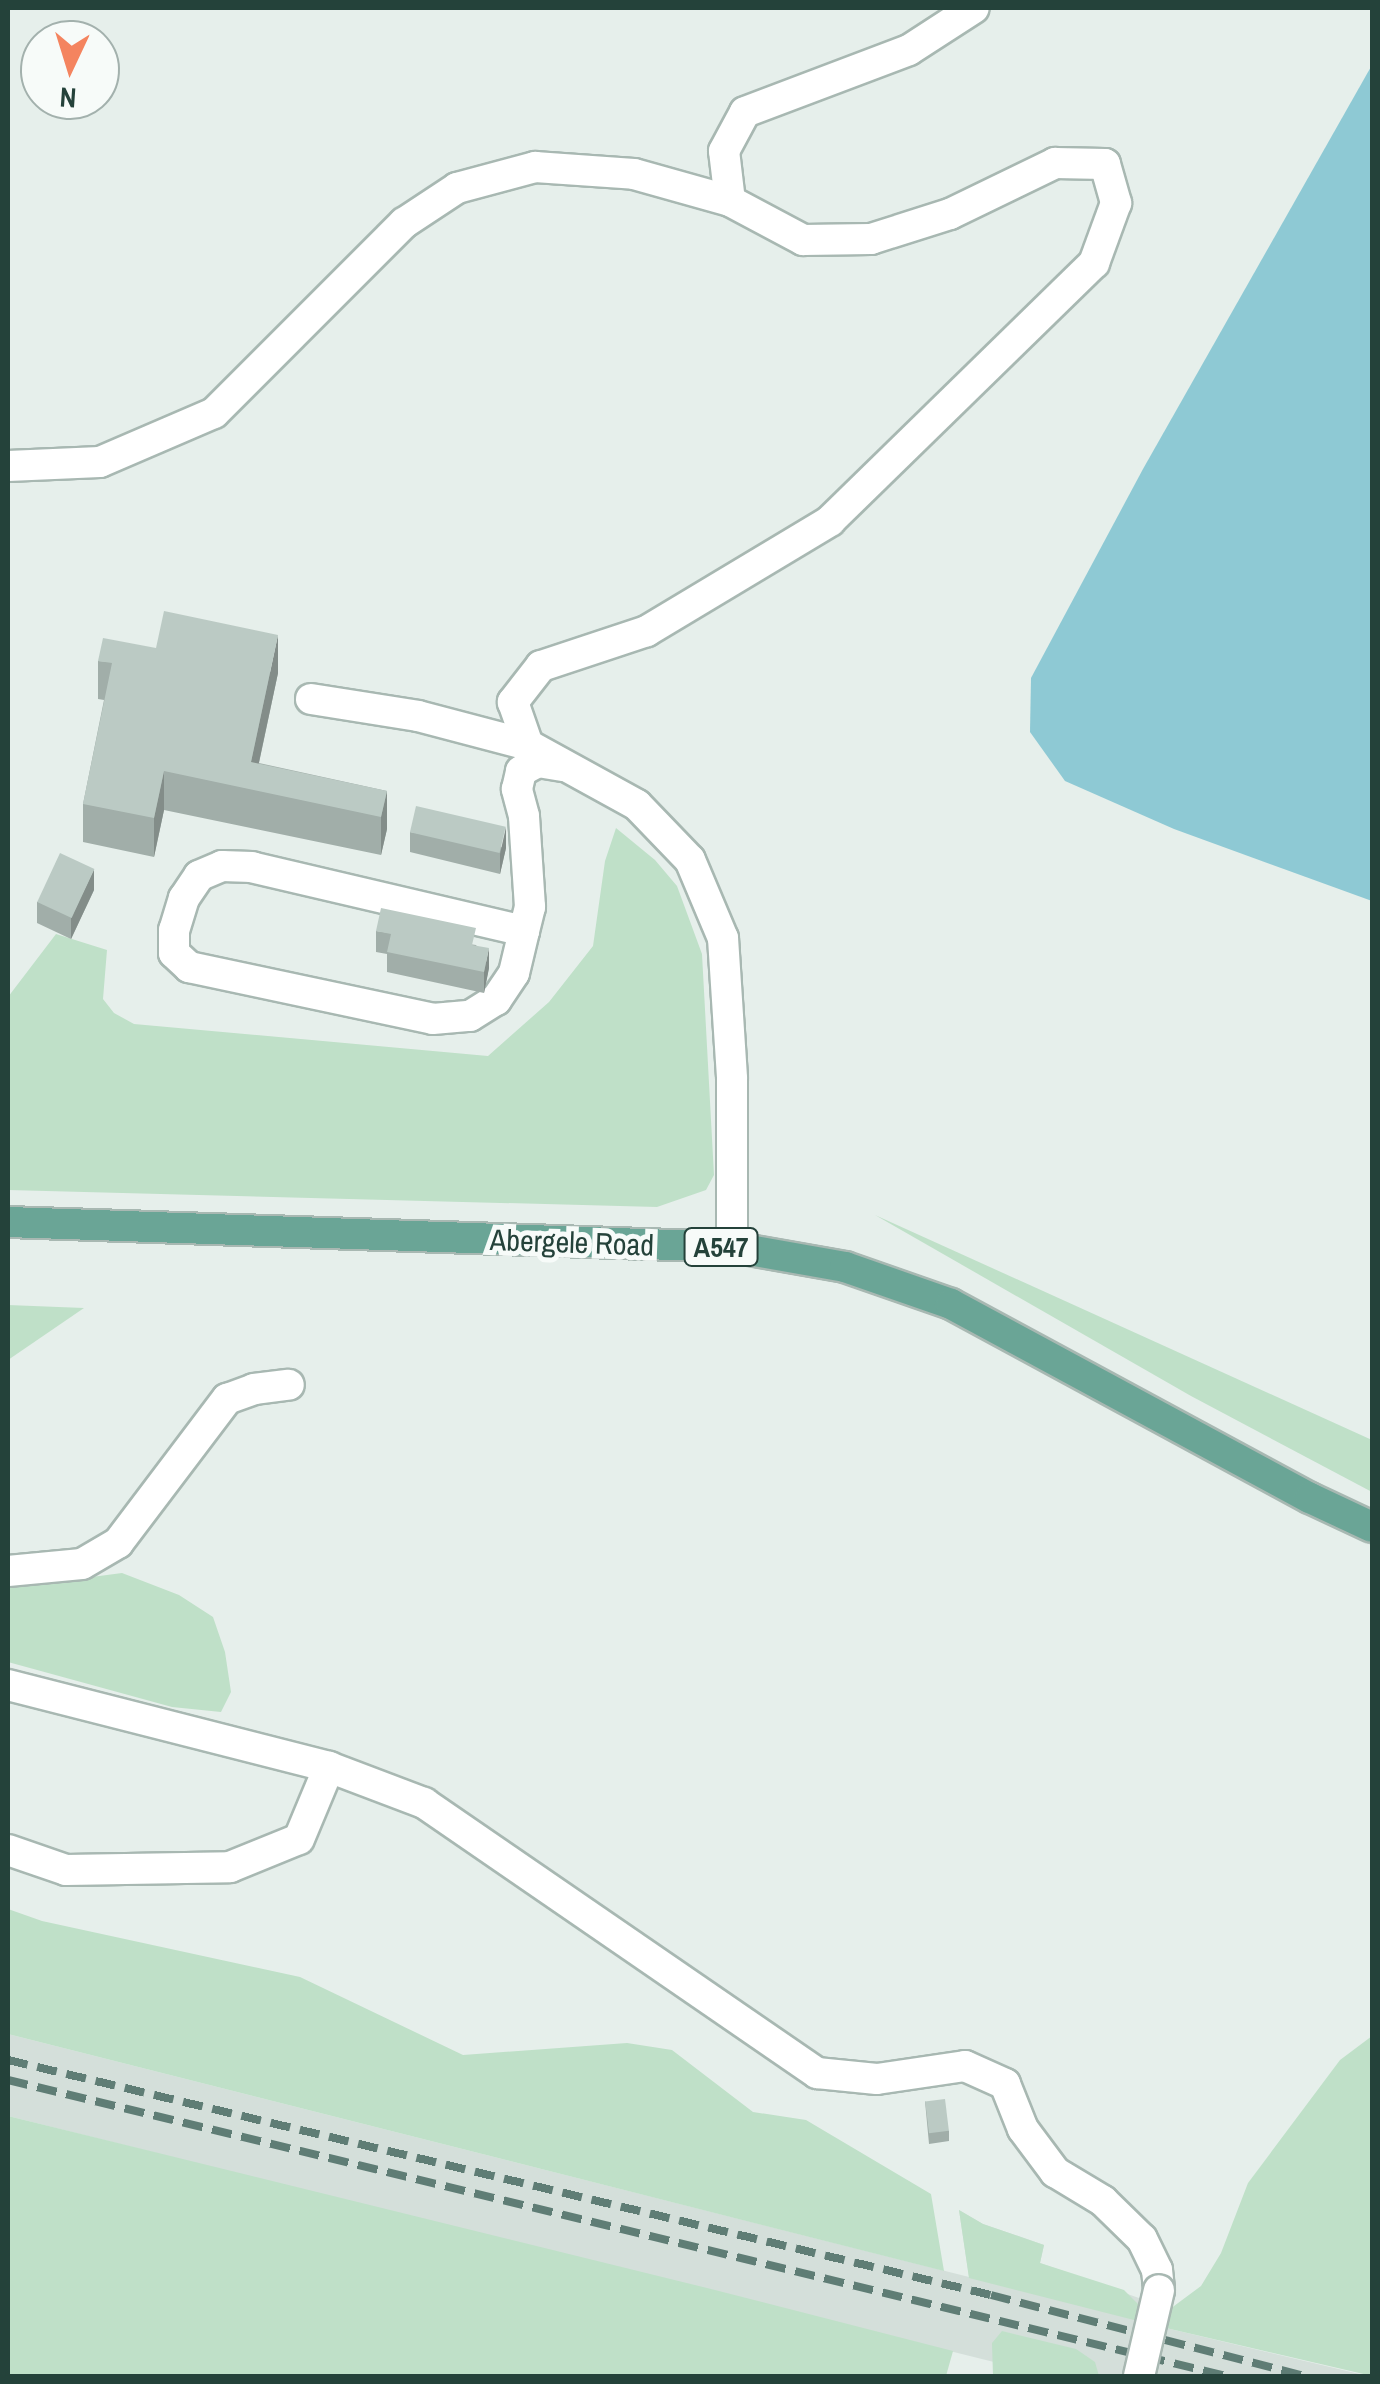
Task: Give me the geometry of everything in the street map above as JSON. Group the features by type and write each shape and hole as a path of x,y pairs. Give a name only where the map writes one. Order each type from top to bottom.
{"main road":[{"name":"Abergele Road","path":"8,1222 732,1247 845,1267 950,1304 1310,1498 1372,1527"}],"lane":[{"path":"730,201 724,151 745,112 909,50 974,8"},
{"path":"8,466 100,462 214,413 404,223 457,188 535,166 634,174 730,201 804,240 872,239 950,214 1055,163 1106,164 1116,203 1094,263 830,521 647,631 541,666 512,702 528,746"},
{"path":"312,698 418,716 528,746 637,806 690,860 723,938 732,1079 732,1247"},
{"path":"524,931 252,867 222,866 199,876 184,898 174,930 174,953 189,967 432,1019 470,1016 496,1000 514,973 524,931 529,892 517,789 521,771 538,762 572,767"},
{"path":"8,1571 82,1564 118,1542 227,1399 254,1389 289,1385"},
{"path":"8,1686 329,1767 424,1803 817,2073 877,2079 965,2066 1005,2084 1023,2129 1056,2172 1104,2201 1142,2239 1157,2270 1159,2290 1140,2376"},
{"path":"8,1850 66,1870 230,1867 299,1839 329,1767"}],"shaded area":[{"path":"8,2034 969,2277 959,2210 983,2224 1044,2245 1040,2263 1170,2309 1166,2328 1368,2376 1050,2376 8,2116"}],"green space":[{"path":"616,828 655,860 677,886 702,954 714,1175 706,1190 657,1207 8,1190 8,997 56,934 107,950 103,999 114,1013 134,1024 488,1056 549,1002 593,946 605,861"},
{"path":"875,1215 1372,1440 1372,1492 1191,1396"},
{"path":"8,1305 84,1308 8,1360"},
{"path":"122,1573 179,1595 213,1617 225,1652 231,1692 221,1712 172,1707 8,1662 8,1582 39,1584"},
{"path":"8,1909 42,1921 300,1977 463,2055 627,2043 672,2050 753,2112 806,2120 931,2194 944,2271 8,2034"},
{"path":"1372,2036 1372,2376 1166,2328 1170,2309 1201,2286 1221,2253 1248,2183 1340,2060"},
{"path":"8,2116 953,2351 946,2376 8,2376"},
{"path":"959,2210 983,2224 1044,2245 1040,2263 1124,2290 1138,2304 1138,2321 969,2278"},
{"path":"1002,2331 1076,2349 1095,2362 1099,2376 993,2376 992,2343"}],"water":[{"path":"1372,65 1372,901 1174,829 1065,781 1030,732 1031,678 1143,469"}],"building":[{"path":"164,611 278,635 251,762 387,791 381,817 164,771 154,818 83,804 112,663 98,661 103,638 156,648"},
{"path":"416,806 506,827 500,853 410,832"},
{"path":"60,853 94,869 72,918 37,902"},
{"path":"381,908 476,928 472,945 489,948 484,972 387,952 391,934 376,931"},
{"path":"945,2099 949,2131 929,2133 925,2101"}],"railway":[{"path":"8,2060 991,2295 1305,2376"},
{"path":"8,2080 1226,2376"}]}
